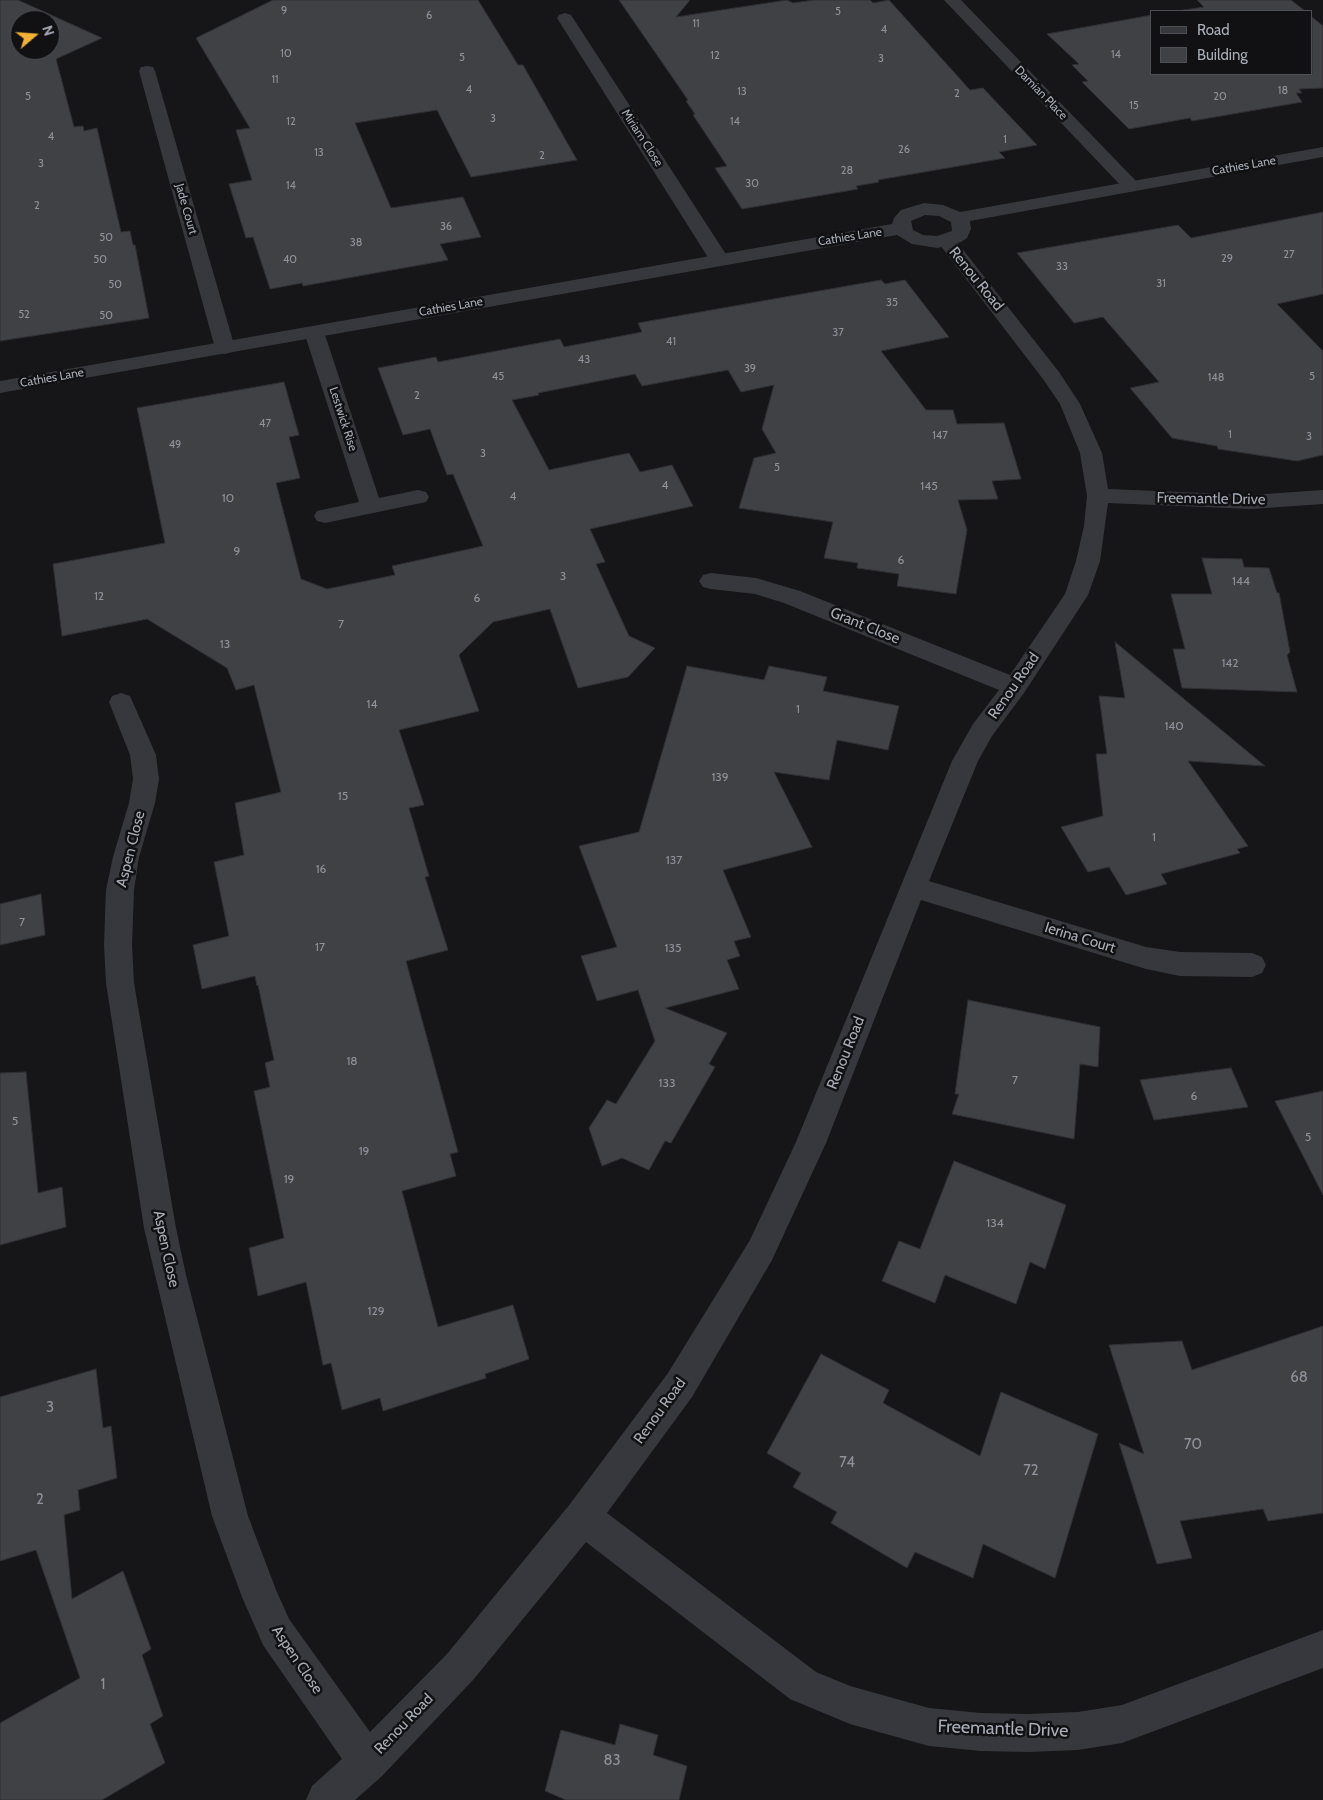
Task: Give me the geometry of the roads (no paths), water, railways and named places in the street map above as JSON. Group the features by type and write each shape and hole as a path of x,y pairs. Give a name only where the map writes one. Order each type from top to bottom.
{"street":[{"name":"Damian Place","path":"952,0 1131,186"},
{"name":"Miriam Close","path":"565,18 719,259"},
{"name":"Jade Court","path":"147,71 224,348"},
{"name":"Cathies Lane","path":"958,218 1323,152"},
{"path":"924,209 944,211 958,218 962,224 960,234 946,241 919,240 911,237 902,228 903,218 915,211 924,209"},
{"name":"Cathies Lane","path":"0,387 902,228"},
{"name":"Renou Road","path":"326,1800 368,1762 460,1667 584,1517 680,1384 761,1250 811,1143 912,887 965,761 982,730 1014,687 1076,595 1088,561 1095,526 1098,496 1091,453 1070,404 1036,354 946,241"},
{"name":"Lestwick Rise","path":"314,332 371,506"},
{"name":"Freemantle Drive","path":"1098,496 1251,502 1323,497"},
{"path":"325,516 418,497"},
{"name":"Grant Close","path":"711,581 756,586 792,597 1014,687"},
{"name":"Aspen Close","path":"121,702 143,755 146,779 142,803 126,857 120,890 118,936 120,984 160,1228 170,1275 230,1516 260,1597 276,1632 368,1762"},
{"name":"Ierina Court","path":"912,887 1146,958 1180,964 1252,965"},
{"name":"Freemantle Drive","path":"584,1517 803,1686 850,1705 930,1726 981,1732 1028,1732 1078,1731 1122,1724 1323,1648"}]}
